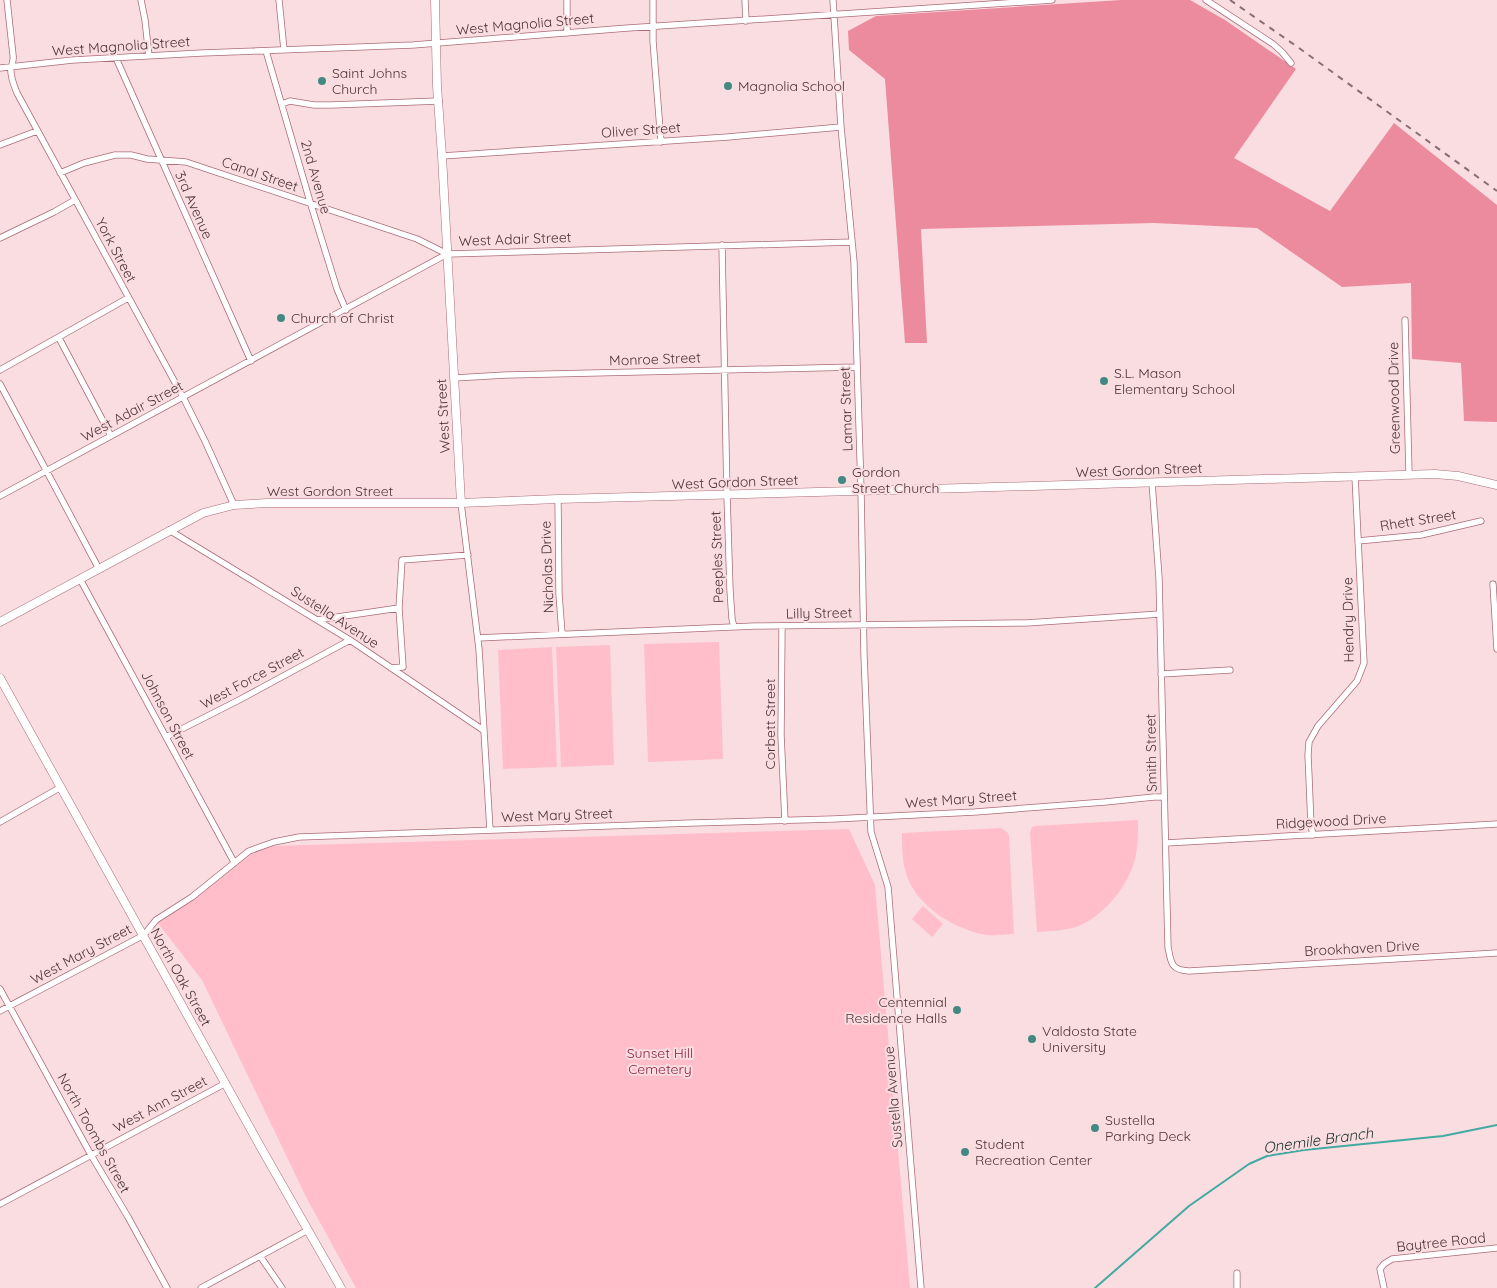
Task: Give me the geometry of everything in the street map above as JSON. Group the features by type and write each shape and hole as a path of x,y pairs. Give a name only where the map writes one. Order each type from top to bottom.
{"street":[{"name":"York Street","path":"7,0 14,56 12,79 17,93 183,397 234,505"},
{"path":"141,0 149,56"},
{"path":"279,0 284,50"},
{"name":"West Street","path":"435,0 437,86 461,503 478,638 490,830"},
{"path":"566,33 567,0"},
{"path":"653,0 653,27 662,142"},
{"path":"745,0 746,21"},
{"name":"Lamar Street","path":"833,0 841,128 852,242 868,752 872,817"},
{"name":"West Magnolia Street","path":"0,68 73,60 437,43 1052,0"},
{"path":"1206,0 1273,44 1291,63"},
{"name":"2nd Avenue","path":"266,51 337,289 346,310"},
{"name":"3rd Avenue","path":"116,58 251,361"},
{"path":"282,104 290,101 314,105 439,101"},
{"name":"Oliver Street","path":"442,156 841,128"},
{"path":"0,145 37,131"},
{"name":"Canal Street","path":"60,173 84,163 115,155 131,155 147,159 186,162 417,239 447,254"},
{"path":"0,238 54,212 74,200"},
{"name":"West Adair Street","path":"0,496 447,254 852,242"},
{"name":"Peeples Street","path":"722,245 727,495 730,590 734,627"},
{"path":"0,370 128,298"},
{"name":"Greenwood Drive","path":"1404,320 1409,474"},
{"path":"59,338 112,436"},
{"name":"Monroe Street","path":"454,378 725,369 856,367"},
{"path":"0,384 99,569"},
{"name":"West Gordon Street","path":"0,622 203,513 234,505 268,503 461,503 1409,474 1458,476 1497,485"},
{"name":"Hendry Drive","path":"1313,835 1308,777 1309,742 1318,726 1357,681 1364,662 1355,476"},
{"name":"Smith Street","path":"1152,482 1159,578 1168,947 1171,963 1176,969 1228,968"},
{"name":"Nicholas Drive","path":"558,499 559,594 562,634"},
{"name":"Rhett Street","path":"1358,541 1421,535 1481,522"},
{"name":"Sustella Avenue","path":"169,530 350,640 483,730"},
{"path":"391,668 404,667 399,608 402,560 468,555"},
{"name":"Johnson Street","path":"80,580 234,862"},
{"path":"1493,584 1497,649"},
{"path":"317,620 399,608"},
{"name":"Lilly Street","path":"478,638 734,627 1026,623 1160,614"},
{"name":"Corbett Street","path":"782,627 781,735 785,820"},
{"name":"West Force Street","path":"166,738 350,640"},
{"path":"1161,674 1230,670"},
{"name":"North Oak Street","path":"0,678 341,1288"},
{"path":"0,822 61,787"},
{"name":"West Mary Street","path":"0,1011 144,935 156,920 192,896 248,851 274,842 299,837 872,817 975,812 1164,797"},
{"name":"Sustella Avenue","path":"872,817 871,832 888,887 893,929 921,1288"},
{"name":"Ridgewood Drive","path":"1166,843 1497,824"},
{"name":"Brookhaven Drive","path":"1228,968 1497,953"},
{"name":"North Toombs Street","path":"0,989 167,1288"},
{"name":"West Ann Street","path":"0,1204 226,1083"},
{"path":"201,1288 308,1230"},
{"name":"Baytree Road","path":"1384,1288 1380,1269 1392,1259 1497,1248"},
{"path":"260,1256 282,1288"},
{"path":"1237,1273 1237,1288"}],"green space":[{"path":"719,642 723,759 648,762 644,644"},
{"path":"610,645 614,765 561,767 556,647"},
{"path":"552,647 557,767 503,769 498,650"},
{"path":"1138,820 1135,861 1118,894 1103,910 1085,923 1061,930 1037,932 1030,833 1032,827"},
{"path":"1001,828 1009,836 1014,934 987,935 952,923 921,900 906,873 902,833"},
{"name":"Sunset Hill Cemetery","path":"849,829 875,885 910,1288 356,1288 306,1197 202,980 157,922 198,896 251,854 273,846"},
{"path":"923,906 943,924 932,937 912,919"}],"shaded area":[{"path":"1121,0 1190,0 1225,20 1296,69 1234,158 1330,211 1394,123 1497,205 1497,422 1464,421 1461,363 1412,359 1411,283 1342,287 1257,228 1154,223 921,229 927,343 905,343 885,79 849,50 848,31 876,16"}],"waterway":[{"name":"Onemile Branch","path":"1095,1288 1189,1206 1249,1164 1267,1156 1304,1150 1443,1136 1497,1125"}],"railway":[{"path":"1230,0 1497,191"}],"place":[{"name":"Saint Johns Church","path":"322,81"},
{"name":"Magnolia School","path":"728,86"},
{"name":"Church of Christ","path":"281,318"},
{"name":"S.L. Mason Elementary School","path":"1104,381"},
{"name":"Gordon Street Church","path":"842,480"},
{"name":"Centennial Residence Halls","path":"957,1010"},
{"name":"Valdosta State University","path":"1032,1039"},
{"name":"Sustella Parking Deck","path":"1095,1128"},
{"name":"Student Recreation Center","path":"965,1152"}]}
